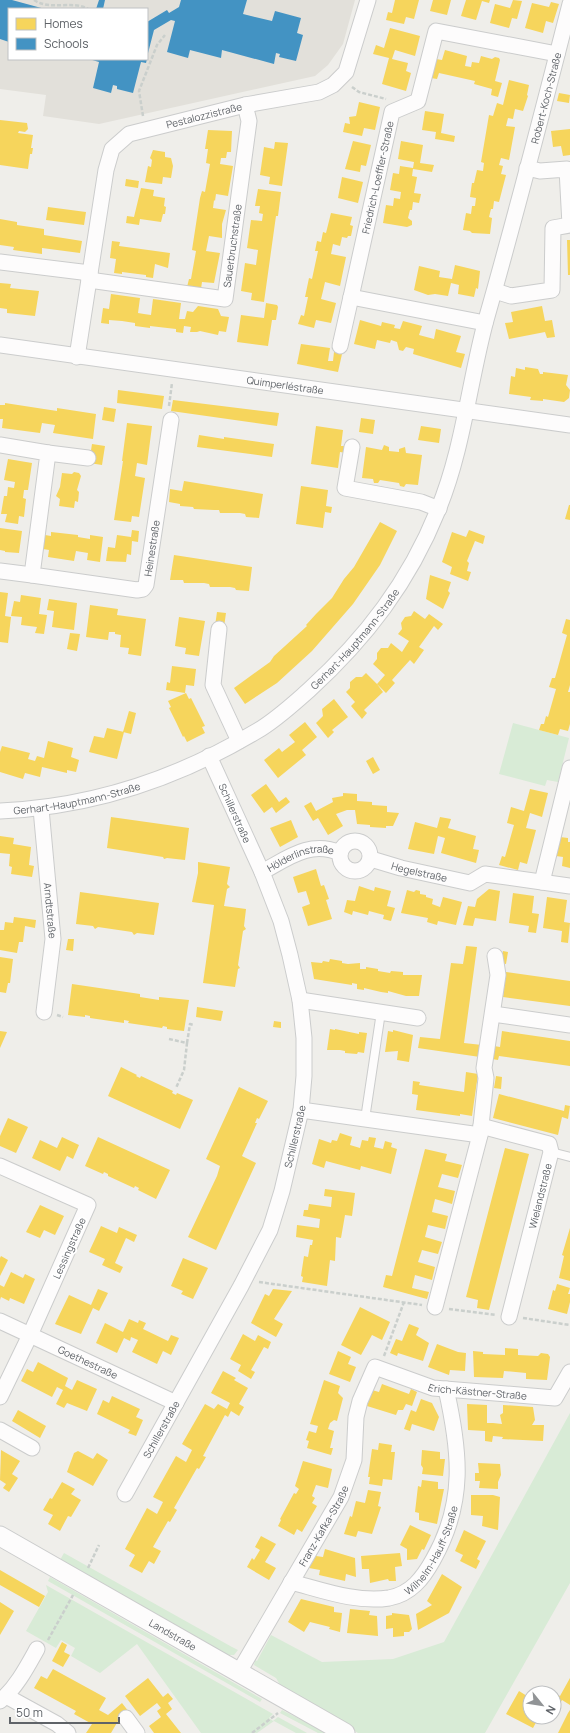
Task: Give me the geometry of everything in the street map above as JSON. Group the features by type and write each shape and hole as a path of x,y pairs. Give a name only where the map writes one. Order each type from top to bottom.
{"street":[{"name":"Pestalozzistraße","path":"77,357 106,170 112,149 129,134 146,129 245,105 319,92 333,85 346,72 368,0"},
{"name":"Robert-Koch-Straße","path":"467,410 486,323 557,54 567,32 570,4"},
{"name":"Friedrich-Loeffler-Straße","path":"340,346 392,112 418,101 436,31 557,54"},
{"name":"Sauerbruchstraße","path":"90,277 225,299 249,121 245,105"},
{"path":"495,291 511,296 552,290 553,228 570,225 567,169 540,171 527,168"},
{"path":"0,262 90,277"},
{"path":"351,297 486,323"},
{"name":"Quimperléstraße","path":"0,345 570,425"},
{"name":"Gerhart-Hauptmann-Straße","path":"0,811 41,809 85,802 134,788 182,769 259,730 297,700 332,669 369,630 398,588 421,550 450,480 467,410"},
{"name":"Heinestraße","path":"0,571 137,590 143,589 146,585 169,417"},
{"path":"0,445 88,458"},
{"path":"352,447 345,488 421,502 439,509"},
{"path":"32,575 48,453"},
{"path":"219,629 213,685 238,741"},
{"name":"Schillerstraße","path":"125,1494 270,1230 276,1212 301,1110 304,1076 304,1038 300,1000 281,921 262,872 209,756"},
{"path":"570,768 542,882 570,886"},
{"name":"Arndtstraße","path":"41,809 53,939 44,1012"},
{"name":"Hölderlinstraße","path":"356,840 366,844 369,848 370,859 365,868 355,871 345,867 342,863 340,852 346,844 356,840"},
{"name":"Hölderlinstraße","path":"262,872 300,851 327,847 340,852"},
{"name":"Hegelstraße","path":"370,859 400,868 470,883 485,874 542,882"},
{"path":"435,1307 480,1130 486,1078 484,1068 498,975 495,956"},
{"path":"300,1000 418,1018"},
{"path":"493,1014 570,1025"},
{"name":"Wielandstraße","path":"301,1110 365,1119 480,1130 549,1144 551,1152 509,1317"},
{"name":"Lessingstraße","path":"0,1166 88,1205 30,1335"},
{"name":"Goethestraße","path":"0,1321 176,1403"},
{"path":"0,1397 30,1335"},
{"name":"Erich-Kästner-Straße","path":"375,1367 433,1388 555,1398 570,1372"},
{"name":"Franz-Kafka-Straße","path":"239,1672 341,1497 354,1460 356,1417 360,1401 375,1367"},
{"name":"Wilhelm-Hauff-Straße","path":"291,1582 356,1598 388,1598 413,1587 426,1573 449,1526 457,1496 458,1471 452,1418 446,1389"},
{"path":"0,1430 32,1448"},
{"name":"Landstraße","path":"0,1536 345,1733"},
{"path":"37,1648 22,1676 3,1699 57,1724 68,1733"},
{"path":"126,1718 137,1733"}],"lane":[{"path":"365,1119 381,1012"},
{"path":"551,1152 570,1157"}],"path":[{"path":"34,0 38,3 57,5 74,4 85,8"},
{"path":"146,129 139,91 157,45 165,36"},
{"path":"340,78 359,92 403,102 406,106"},
{"path":"169,417 174,369"},
{"path":"176,1088 184,1070 190,1024 194,1025"},
{"path":"169,1039 187,1042"},
{"path":"245,1278 266,1284 570,1325"},
{"path":"375,1367 382,1359 404,1302"},
{"path":"37,1648 45,1644 99,1545"},
{"path":"252,1733 279,1712 288,1700"}],"shaded area":[{"path":"0,0 355,0 343,44 328,65 315,76 99,124 43,116 46,95 0,89"}],"green space":[{"path":"513,723 569,738 558,782 547,780 545,786 499,774"},
{"path":"570,1413 570,1583 485,1733 358,1733 283,1690 276,1678 254,1665 255,1660 257,1661 271,1635 322,1662 393,1659 444,1642"},
{"path":"64,1553 238,1650 234,1655 229,1655 219,1651 60,1560"},
{"path":"50,1577 262,1699 260,1702 48,1581"},
{"path":"46,1585 273,1714 269,1718 273,1721 278,1717 307,1733 296,1733 274,1721 257,1733 201,1733 137,1644 100,1673 71,1656 75,1648 61,1640 56,1648 26,1631 48,1592"},
{"path":"282,1710 327,1733 318,1733 280,1713"}],"building: Homes":[{"path":"395,0 419,0 414,19 406,17 404,24 386,20 388,12 392,13"},
{"path":"433,0 451,0 447,15 430,11"},
{"path":"466,0 490,0 489,3 482,1 476,20 461,16"},
{"path":"513,0 522,1 517,19 512,18 509,28 490,23 495,4 510,8"},
{"path":"551,2 559,4 553,23 546,21 543,33 525,28 532,3 549,7"},
{"path":"390,28 420,36 415,56 395,50 392,59 408,63 406,71 411,73 406,91 382,84 389,58 373,54 376,45 384,48"},
{"path":"445,50 467,56 465,66 471,67 472,62 479,63 481,56 492,59 495,57 499,58 500,60 495,81 502,83 498,97 491,95 492,89 474,84 475,81 439,73 437,79 431,78 436,59 442,60"},
{"path":"509,80 529,85 528,96 523,111 515,109 513,119 508,118 506,126 515,127 509,160 501,158 499,165 503,166 501,174 506,175 499,202 494,201 493,209 491,209 489,217 492,218 490,234 472,233 470,231 463,230 466,213 471,214 472,206 475,206 476,198 470,197 472,183 474,183 477,170 483,171 484,163 481,162 489,115 493,116 497,103 503,105"},
{"path":"559,93 570,95 569,103 557,101"},
{"path":"359,102 380,107 375,130 364,128 362,136 343,132 345,123 350,124 349,117 356,116"},
{"path":"425,111 444,114 441,133 455,136 454,142 435,139 436,132 422,130"},
{"path":"0,120 27,123 28,129 25,132 19,131 18,133 33,135 31,148 33,148 32,154 30,154 28,169 0,165"},
{"path":"570,129 570,155 563,156 561,146 553,147 551,131"},
{"path":"208,130 232,131 231,152 227,152 226,158 221,158 220,164 233,166 228,196 216,194 215,201 214,200 213,208 226,210 222,224 222,238 209,236 206,251 220,253 214,283 202,282 201,289 187,287 189,279 191,279 196,251 192,250 200,198 202,191 205,192 210,164 206,163 208,149 205,149"},
{"path":"353,141 371,145 366,166 361,165 360,172 345,169"},
{"path":"401,141 423,145 420,163 434,165 432,172 413,169 412,176 417,177 414,193 421,194 419,203 413,202 412,210 410,210 408,218 412,221 412,225 407,227 383,223 386,205 393,206 394,198 400,199 401,192 390,190 393,173 399,174 400,166 413,168 414,162 398,159"},
{"path":"275,142 288,143 282,186 269,184 270,177 260,175 264,147 274,149"},
{"path":"153,150 165,152 165,157 171,158 173,166 171,178 163,177 162,184 145,182 148,166 151,167 152,160 150,158"},
{"path":"342,177 363,182 358,203 338,198"},
{"path":"126,179 139,181 138,188 125,186"},
{"path":"141,188 154,190 153,196 165,198 165,214 163,214 161,222 140,219 139,225 126,223 127,216 134,217"},
{"path":"258,189 281,192 278,216 276,216 264,302 251,300 252,293 241,291 245,263 256,265 258,250 247,248 251,220 262,221 263,214 259,213 260,206 255,206"},
{"path":"48,207 86,212 84,225 46,220"},
{"path":"331,213 352,217 350,225 353,226 351,236 348,236 347,238 342,237 340,246 333,244 331,254 346,257 340,286 325,282 321,299 336,303 331,323 316,320 314,328 298,324 301,315 304,316 308,297 305,297 309,278 312,279 318,251 315,251 317,241 321,242 323,232 326,233"},
{"path":"0,219 17,222 17,225 44,229 44,235 82,241 80,253 42,248 42,254 13,250 14,247 0,245"},
{"path":"567,240 570,240 570,275 568,275"},
{"path":"112,241 120,242 119,246 170,253 168,268 155,264 153,278 146,277 146,275 122,272 122,274 114,273 116,259 110,258"},
{"path":"455,265 480,271 478,289 476,288 474,297 458,294 459,285 451,283 448,296 435,294 428,295 414,290 419,266 440,271 439,277 452,279"},
{"path":"0,283 11,284 10,288 39,291 35,316 7,313 7,309 0,308"},
{"path":"111,294 140,298 138,313 151,315 153,299 181,303 179,319 185,319 187,311 193,312 198,306 218,309 221,316 229,317 226,332 219,331 218,335 200,331 190,332 191,327 184,326 183,333 176,332 176,329 135,326 135,323 122,321 109,320 109,324 101,323 103,308 109,309"},
{"path":"266,303 277,305 278,307 276,320 272,320 268,346 237,342 241,315 264,318"},
{"path":"542,306 545,321 552,320 555,337 547,338 545,332 509,339 505,323 513,322 511,312"},
{"path":"360,320 381,326 382,322 395,325 394,328 400,329 403,321 422,326 419,335 434,339 436,329 461,336 456,352 465,354 461,368 413,354 414,349 406,347 403,351 399,350 397,342 391,340 390,343 377,340 375,349 354,344"},
{"path":"301,344 330,348 328,361 333,361 334,352 342,354 338,372 297,364"},
{"path":"525,367 538,369 540,374 543,374 543,372 568,375 566,385 570,390 569,398 564,402 543,399 543,401 530,400 531,397 509,394 511,376 515,377 516,368 525,370"},
{"path":"118,390 164,396 162,409 117,403"},
{"path":"173,400 279,413 277,426 171,411"},
{"path":"5,403 57,411 57,408 96,414 93,439 53,433 55,425 42,423 40,433 2,428 3,419 0,419 0,405 5,405"},
{"path":"104,407 116,409 114,422 102,420"},
{"path":"361,418 375,420 373,434 359,432"},
{"path":"127,423 152,426 147,465 137,463 135,476 145,478 139,517 132,516 131,522 114,520"},
{"path":"316,426 343,430 341,446 347,446 346,453 340,452 338,468 311,464"},
{"path":"421,426 441,429 439,443 418,440"},
{"path":"199,435 274,444 272,457 197,447"},
{"path":"92,444 105,446 102,465 89,463"},
{"path":"384,445 389,447 389,451 399,452 399,449 405,447 406,453 422,455 418,485 406,484 404,487 400,486 399,483 380,480 378,483 374,483 373,479 362,478 366,447 382,450"},
{"path":"8,459 32,463 28,490 24,490 23,498 26,499 24,517 19,516 18,524 5,522 7,514 1,514 4,496 7,496 8,487 14,488 15,482 4,480"},
{"path":"74,472 79,473 81,476 77,490 79,492 78,502 75,501 74,508 59,506 60,499 56,496 60,487 62,473 72,474"},
{"path":"184,481 263,494 259,518 246,517 245,514 240,513 220,513 219,510 194,509 193,507 180,506 180,504 169,502 170,489 182,491"},
{"path":"301,486 328,490 326,506 332,507 331,513 325,512 323,528 296,524"},
{"path":"570,505 570,520 565,519"},
{"path":"380,522 397,531 380,565 353,604 312,651 277,683 245,704 234,688 270,662 274,656 307,626 306,625 332,598 344,579 354,567"},
{"path":"0,528 22,531 19,553 0,550"},
{"path":"132,530 139,531 138,542 132,541 131,555 127,554 126,562 106,561 108,547 115,548 117,535 131,537"},
{"path":"469,530 485,536 483,544 475,541 467,561 469,563 467,571 471,572 468,581 450,574 452,567 442,562 452,532 466,537"},
{"path":"51,532 78,535 78,537 90,539 90,535 103,537 100,562 87,560 88,553 76,551 74,561 48,557 49,550 43,549 45,535 51,536"},
{"path":"174,555 252,567 249,591 236,590 235,588 230,587 210,587 209,584 204,583 184,583 183,580 170,580"},
{"path":"430,575 451,582 448,591 450,593 443,609 426,599"},
{"path":"0,592 8,593 5,616 11,617 8,643 0,642"},
{"path":"21,595 41,598 39,614 47,615 44,634 35,633 37,627 21,625 22,617 11,616 14,601 20,602"},
{"path":"49,599 77,603 74,630 52,627 54,611 47,610"},
{"path":"90,605 118,609 117,615 146,619 141,656 128,654 129,648 120,647 121,635 115,634 115,632 109,632 108,640 86,637"},
{"path":"414,611 425,619 429,614 443,624 438,630 434,626 419,647 424,650 414,664 410,660 392,680 395,683 386,693 377,684 385,675 373,664 377,659 377,653 381,648 388,648 391,643 402,652 409,641 398,634 402,629 401,623 405,617 411,616"},
{"path":"217,612 226,613 224,627 215,626"},
{"path":"179,617 205,621 199,656 185,654 186,648 175,646"},
{"path":"566,619 570,620 570,685 568,692 570,692 570,724 568,731 560,729 558,735 539,730 541,724 544,724 546,716 548,717 556,689 549,687 552,678 555,678 567,635 562,633"},
{"path":"70,633 80,634 77,651 67,649"},
{"path":"172,666 196,669 194,686 186,685 185,693 166,690 167,682 170,683"},
{"path":"366,673 383,692 364,710 367,713 362,719 351,706 355,702 346,692 350,688 350,682 356,677 362,677"},
{"path":"186,693 189,699 191,698 205,726 202,727 205,733 187,742 169,708 171,707 168,701"},
{"path":"334,699 348,717 332,730 334,732 328,738 316,723 323,716 322,709"},
{"path":"129,711 136,713 131,734 123,732"},
{"path":"305,722 317,737 302,750 306,755 278,778 264,760 279,748 282,752 295,742 289,735"},
{"path":"107,728 124,732 117,759 89,752 94,736 104,738"},
{"path":"48,741 73,748 71,757 79,760 76,772 67,770 67,773 42,767 40,777 25,773 23,779 0,772 0,752 2,746 30,753 28,759 35,761 37,756 44,758"},
{"path":"373,757 380,770 373,774 366,761"},
{"path":"266,784 279,802 286,797 290,802 276,813 272,807 264,813 251,795"},
{"path":"530,789 548,793 542,817 530,813 526,828 536,830 527,864 520,862 518,870 499,865 502,856 505,857 514,825 507,823 511,807 524,811"},
{"path":"343,793 357,794 357,801 372,802 372,805 387,806 387,812 399,813 393,826 386,826 386,828 357,824 355,810 347,810 336,814 343,826 328,835 318,818 313,821 304,806 311,802 316,811 333,802 332,798 343,796"},
{"path":"111,817 189,828 185,860 164,859 163,857 107,848"},
{"path":"440,817 451,819 448,828 476,836 473,849 479,850 476,863 441,853 445,838 438,836 434,854 408,849 415,822 437,828"},
{"path":"291,820 298,837 280,847 270,828"},
{"path":"0,836 14,838 13,844 31,847 29,865 34,866 32,877 11,874 12,867 9,866 10,854 0,853"},
{"path":"560,837 568,838 568,842 570,842 570,868 562,866 563,857 556,856"},
{"path":"198,862 230,867 227,884 230,887 227,889 224,906 246,909 244,926 246,929 243,931 238,965 240,968 238,969 235,987 203,983 214,905 192,902 198,873"},
{"path":"316,869 321,886 324,885 329,899 326,900 332,919 308,926 302,907 310,904 306,891 298,893 293,877"},
{"path":"359,886 374,891 375,887 391,891 387,906 395,908 391,921 383,919 384,915 369,911 368,915 353,911 352,915 344,912 347,900 355,901"},
{"path":"489,889 500,891 496,921 475,918 473,926 463,925 468,906 475,907 477,899"},
{"path":"407,890 414,892 416,890 420,891 420,894 426,895 426,897 433,899 432,904 440,907 443,897 462,902 456,925 438,921 437,925 427,922 428,918 401,913"},
{"path":"80,892 159,903 154,935 137,933 134,935 132,932 98,927 95,929 93,926 76,924"},
{"path":"513,893 534,896 532,913 539,914 536,933 528,932 529,926 509,923"},
{"path":"547,897 567,900 564,922 570,923 568,943 561,942 562,931 543,928"},
{"path":"14,917 36,920 35,928 25,926 23,942 19,942 17,953 0,950 0,930 4,930 5,922 13,923"},
{"path":"68,939 74,939 73,951 66,950"},
{"path":"466,946 477,947 464,1043 482,1045 480,1057 418,1048 420,1037 440,1039 451,963 463,964"},
{"path":"503,951 508,952 506,964 501,963"},
{"path":"0,957 13,959 10,983 8,983 6,993 0,992"},
{"path":"330,959 342,961 342,963 348,964 360,963 360,969 366,969 366,967 390,973 391,971 403,972 403,975 422,975 419,996 406,996 388,991 388,993 364,988 364,990 357,989 357,984 352,983 352,985 314,979 311,962 329,962"},
{"path":"506,972 570,981 570,1006 503,997"},
{"path":"72,984 140,994 140,997 159,1000 159,997 189,1000 184,1031 167,1029 167,1027 163,1026 162,1028 128,1023 129,1021 124,1020 124,1023 90,1018 90,1016 85,1015 85,1017 68,1015"},
{"path":"197,1007 223,1011 221,1021 196,1017"},
{"path":"274,1021 281,1022 281,1028 273,1027"},
{"path":"330,1029 359,1034 359,1032 367,1033 364,1053 358,1052 357,1054 345,1053 345,1051 340,1050 327,1050"},
{"path":"393,1030 413,1035 409,1062 397,1060 398,1051 385,1052 388,1031 393,1032"},
{"path":"0,1031 7,1032 0,1048"},
{"path":"502,1031 570,1041 570,1066 499,1056 498,1060 492,1059 494,1046 500,1047"},
{"path":"121,1067 140,1078 141,1076 173,1091 172,1093 176,1095 177,1093 193,1100 180,1129 108,1096"},
{"path":"466,1072 478,1074 472,1116 460,1114 460,1116 416,1110 418,1095 412,1094 413,1081 420,1082 419,1085 464,1092"},
{"path":"496,1076 502,1077 501,1089 494,1088"},
{"path":"239,1087 268,1101 259,1119 257,1118 255,1123 257,1123 242,1156 256,1163 216,1250 188,1237 217,1176 220,1166 206,1159"},
{"path":"499,1094 564,1111 565,1105 570,1106 568,1119 562,1117 558,1135 493,1118"},
{"path":"8,1118 28,1127 16,1153 0,1146 0,1136"},
{"path":"340,1133 352,1137 350,1145 360,1148 362,1140 368,1141 369,1137 376,1138 374,1147 383,1149 385,1141 392,1143 391,1147 397,1149 391,1174 361,1166 360,1170 326,1161 324,1168 312,1164 319,1139 331,1143 332,1140 337,1141"},
{"path":"62,1137 79,1145 73,1159 67,1156 60,1171 32,1158 40,1140 57,1148"},
{"path":"98,1137 170,1170 156,1199 138,1190 139,1188 135,1186 134,1188 108,1176 108,1174 104,1172 103,1174 85,1166"},
{"path":"505,1148 529,1154 489,1310 477,1308 478,1300 466,1297"},
{"path":"425,1149 447,1154 445,1161 462,1165 458,1178 442,1174 438,1187 455,1191 452,1204 435,1199 432,1212 448,1216 445,1229 428,1225 425,1237 442,1242 438,1254 422,1250 418,1262 435,1267 432,1280 415,1275 412,1288 429,1292 427,1299 383,1287 386,1275 392,1276"},
{"path":"325,1189 355,1193 352,1216 345,1215 341,1238 336,1237 335,1261 330,1260 327,1286 302,1282 303,1277 301,1276 304,1256 308,1257 310,1245 312,1245 313,1240 296,1237 297,1225 319,1228 320,1219 303,1216 304,1210 308,1210 309,1204 331,1207 332,1197 324,1196"},
{"path":"40,1205 64,1216 55,1235 44,1230 40,1238 26,1232"},
{"path":"101,1226 117,1233 119,1227 137,1235 134,1242 126,1238 115,1263 123,1267 120,1273 102,1265 105,1259 89,1252"},
{"path":"570,1228 570,1281 559,1278 564,1256 562,1255"},
{"path":"1,1256 8,1260 0,1276 0,1258"},
{"path":"183,1258 208,1268 193,1299 181,1294 183,1291 171,1286"},
{"path":"11,1272 23,1278 25,1274 35,1279 24,1304 10,1298 9,1301 1,1297 0,1300 0,1285 4,1287"},
{"path":"557,1284 570,1288 568,1294 570,1294 570,1302 567,1314 548,1309 553,1290 555,1291"},
{"path":"98,1289 108,1293 99,1311 93,1308 81,1334 55,1324 69,1295 91,1305"},
{"path":"273,1289 292,1291 274,1319 283,1324 276,1337 251,1323 265,1294 269,1296"},
{"path":"360,1307 390,1322 382,1340 372,1335 361,1355 341,1345"},
{"path":"129,1319 138,1323 139,1320 146,1323 143,1329 168,1341 171,1335 179,1338 171,1355 163,1351 157,1364 132,1352 138,1340 131,1337 130,1341 124,1338 117,1353 96,1343 105,1323 123,1332"},
{"path":"409,1324 419,1328 416,1335 429,1343 423,1361 398,1353 397,1356 390,1353 396,1339 402,1341"},
{"path":"243,1334 255,1341 258,1335 271,1342 268,1349 264,1347 251,1370 255,1372 251,1379 238,1371 241,1365 230,1359"},
{"path":"437,1344 458,1352 466,1353 465,1371 450,1370 449,1375 428,1367"},
{"path":"505,1348 518,1349 518,1355 538,1356 541,1353 548,1354 550,1357 547,1380 526,1379 526,1373 504,1371 503,1378 474,1377 473,1351 483,1352 483,1354 505,1355"},
{"path":"338,1351 351,1357 348,1364 356,1367 350,1382 329,1374"},
{"path":"38,1362 68,1378 65,1386 72,1390 77,1380 97,1389 87,1411 67,1403 64,1408 56,1404 63,1390 57,1387 52,1397 21,1381 27,1369 33,1372"},
{"path":"223,1371 236,1378 234,1380 248,1388 239,1404 244,1407 239,1416 231,1411 228,1417 225,1415 203,1456 206,1457 199,1469 197,1468 174,1508 177,1510 170,1522 168,1521 153,1547 161,1551 154,1564 149,1561 142,1573 129,1566 135,1555 125,1549 147,1508 157,1514 163,1502 153,1497 176,1456 186,1462 192,1450 182,1444 205,1404 214,1409 218,1404 227,1409 230,1403 211,1393"},
{"path":"324,1380 340,1386 338,1393 343,1398 337,1421 334,1420 330,1423 328,1429 334,1431 330,1448 333,1448 331,1455 307,1448 309,1441 306,1440 309,1431 316,1433 318,1426 310,1424"},
{"path":"382,1384 409,1394 411,1389 417,1392 412,1406 406,1404 403,1410 398,1410 396,1415 367,1406 372,1390 379,1392"},
{"path":"112,1396 140,1409 136,1417 143,1420 136,1436 128,1433 130,1430 97,1414 103,1400 109,1403"},
{"path":"421,1399 432,1403 439,1417 434,1431 412,1424 410,1431 404,1429 411,1410 416,1412"},
{"path":"467,1404 487,1405 487,1423 502,1424 500,1415 503,1413 503,1405 533,1407 535,1420 532,1425 544,1425 543,1441 502,1439 503,1437 493,1436 492,1442 485,1441 485,1431 468,1430"},
{"path":"18,1410 46,1426 40,1438 12,1421"},
{"path":"379,1443 392,1445 391,1452 395,1452 392,1480 383,1479 382,1486 369,1484 370,1477 368,1477 372,1449 378,1450"},
{"path":"1,1450 20,1461 12,1474 18,1478 9,1492 3,1488 6,1484 0,1480"},
{"path":"422,1450 440,1452 440,1459 445,1459 443,1476 422,1474"},
{"path":"78,1451 93,1459 97,1453 108,1460 93,1486 67,1472 74,1453"},
{"path":"303,1461 332,1469 328,1488 316,1485 312,1496 315,1498 312,1503 317,1506 302,1532 297,1529 294,1535 278,1526 281,1520 280,1519 294,1493 296,1494 299,1489 295,1486"},
{"path":"478,1463 500,1464 501,1475 498,1482 498,1489 479,1488 480,1481 475,1481 475,1473 479,1473"},
{"path":"422,1480 438,1482 438,1489 444,1489 437,1524 419,1520 419,1513 415,1512 418,1486 421,1487"},
{"path":"62,1482 75,1489 71,1494 81,1500 71,1517 68,1516 60,1531 48,1524 53,1515 43,1510 50,1498 52,1499"},
{"path":"368,1490 381,1492 378,1506 381,1507 372,1534 358,1531 356,1537 344,1534 350,1516 352,1517 356,1501 365,1503"},
{"path":"471,1495 493,1495 500,1497 498,1530 482,1526 483,1516 471,1515"},
{"path":"410,1525 431,1535 424,1550 422,1549 417,1559 407,1560 407,1549 400,1545"},
{"path":"464,1530 486,1541 477,1559 480,1561 476,1569 460,1561 463,1555 455,1551"},
{"path":"261,1536 276,1544 265,1562 276,1568 269,1580 247,1567 252,1558 254,1560 260,1550 255,1547"},
{"path":"325,1549 355,1558 356,1577 346,1574 345,1581 319,1575 320,1570 309,1568 316,1556 323,1557"},
{"path":"400,1553 402,1566 395,1567 396,1581 389,1581 388,1579 370,1583 369,1569 362,1569 361,1556"},
{"path":"0,1570 45,1596 39,1607 0,1585"},
{"path":"442,1574 462,1587 449,1613 418,1630 416,1614 432,1605 427,1601"},
{"path":"301,1599 334,1607 334,1612 342,1613 340,1632 329,1629 330,1627 310,1622 304,1632 288,1622"},
{"path":"0,1602 14,1611 0,1635"},
{"path":"350,1609 370,1611 369,1615 377,1616 378,1636 347,1633"},
{"path":"392,1613 409,1615 412,1629 409,1632 404,1632 404,1636 393,1637 393,1628 386,1629 386,1616 392,1615"},
{"path":"62,1642 67,1645 64,1652 70,1655 63,1667 52,1661"},
{"path":"53,1669 106,1698 99,1710 108,1715 122,1703 129,1712 118,1721 111,1733 86,1733 92,1724 74,1714 76,1711 34,1688 41,1676 47,1679"},
{"path":"148,1678 163,1697 168,1693 173,1699 168,1703 172,1709 166,1714 181,1733 154,1733 149,1726 161,1717 157,1711 161,1708 157,1703 140,1716 125,1696"},
{"path":"570,1678 570,1705 562,1700 562,1692"},
{"path":"519,1691 522,1693 522,1722 506,1714"},
{"path":"570,1710 570,1733 558,1733 562,1725"},
{"path":"527,1725 535,1725 533,1728"}],"building: Schools":[{"path":"0,0 12,0 41,8 8,8 8,42 0,39"},
{"path":"99,0 105,0 103,8 96,8"},
{"path":"181,0 247,0 243,14 272,21 275,11 301,18 297,33 303,35 296,61 279,57 280,54 276,53 274,64 222,50 221,58 190,50 188,58 167,52 175,21 171,20 154,30 148,53 148,21 167,10 169,13 179,7"},
{"path":"92,60 147,60 146,63 141,62 133,93 117,89 117,86 113,85 111,93 93,88 99,62"}]}
